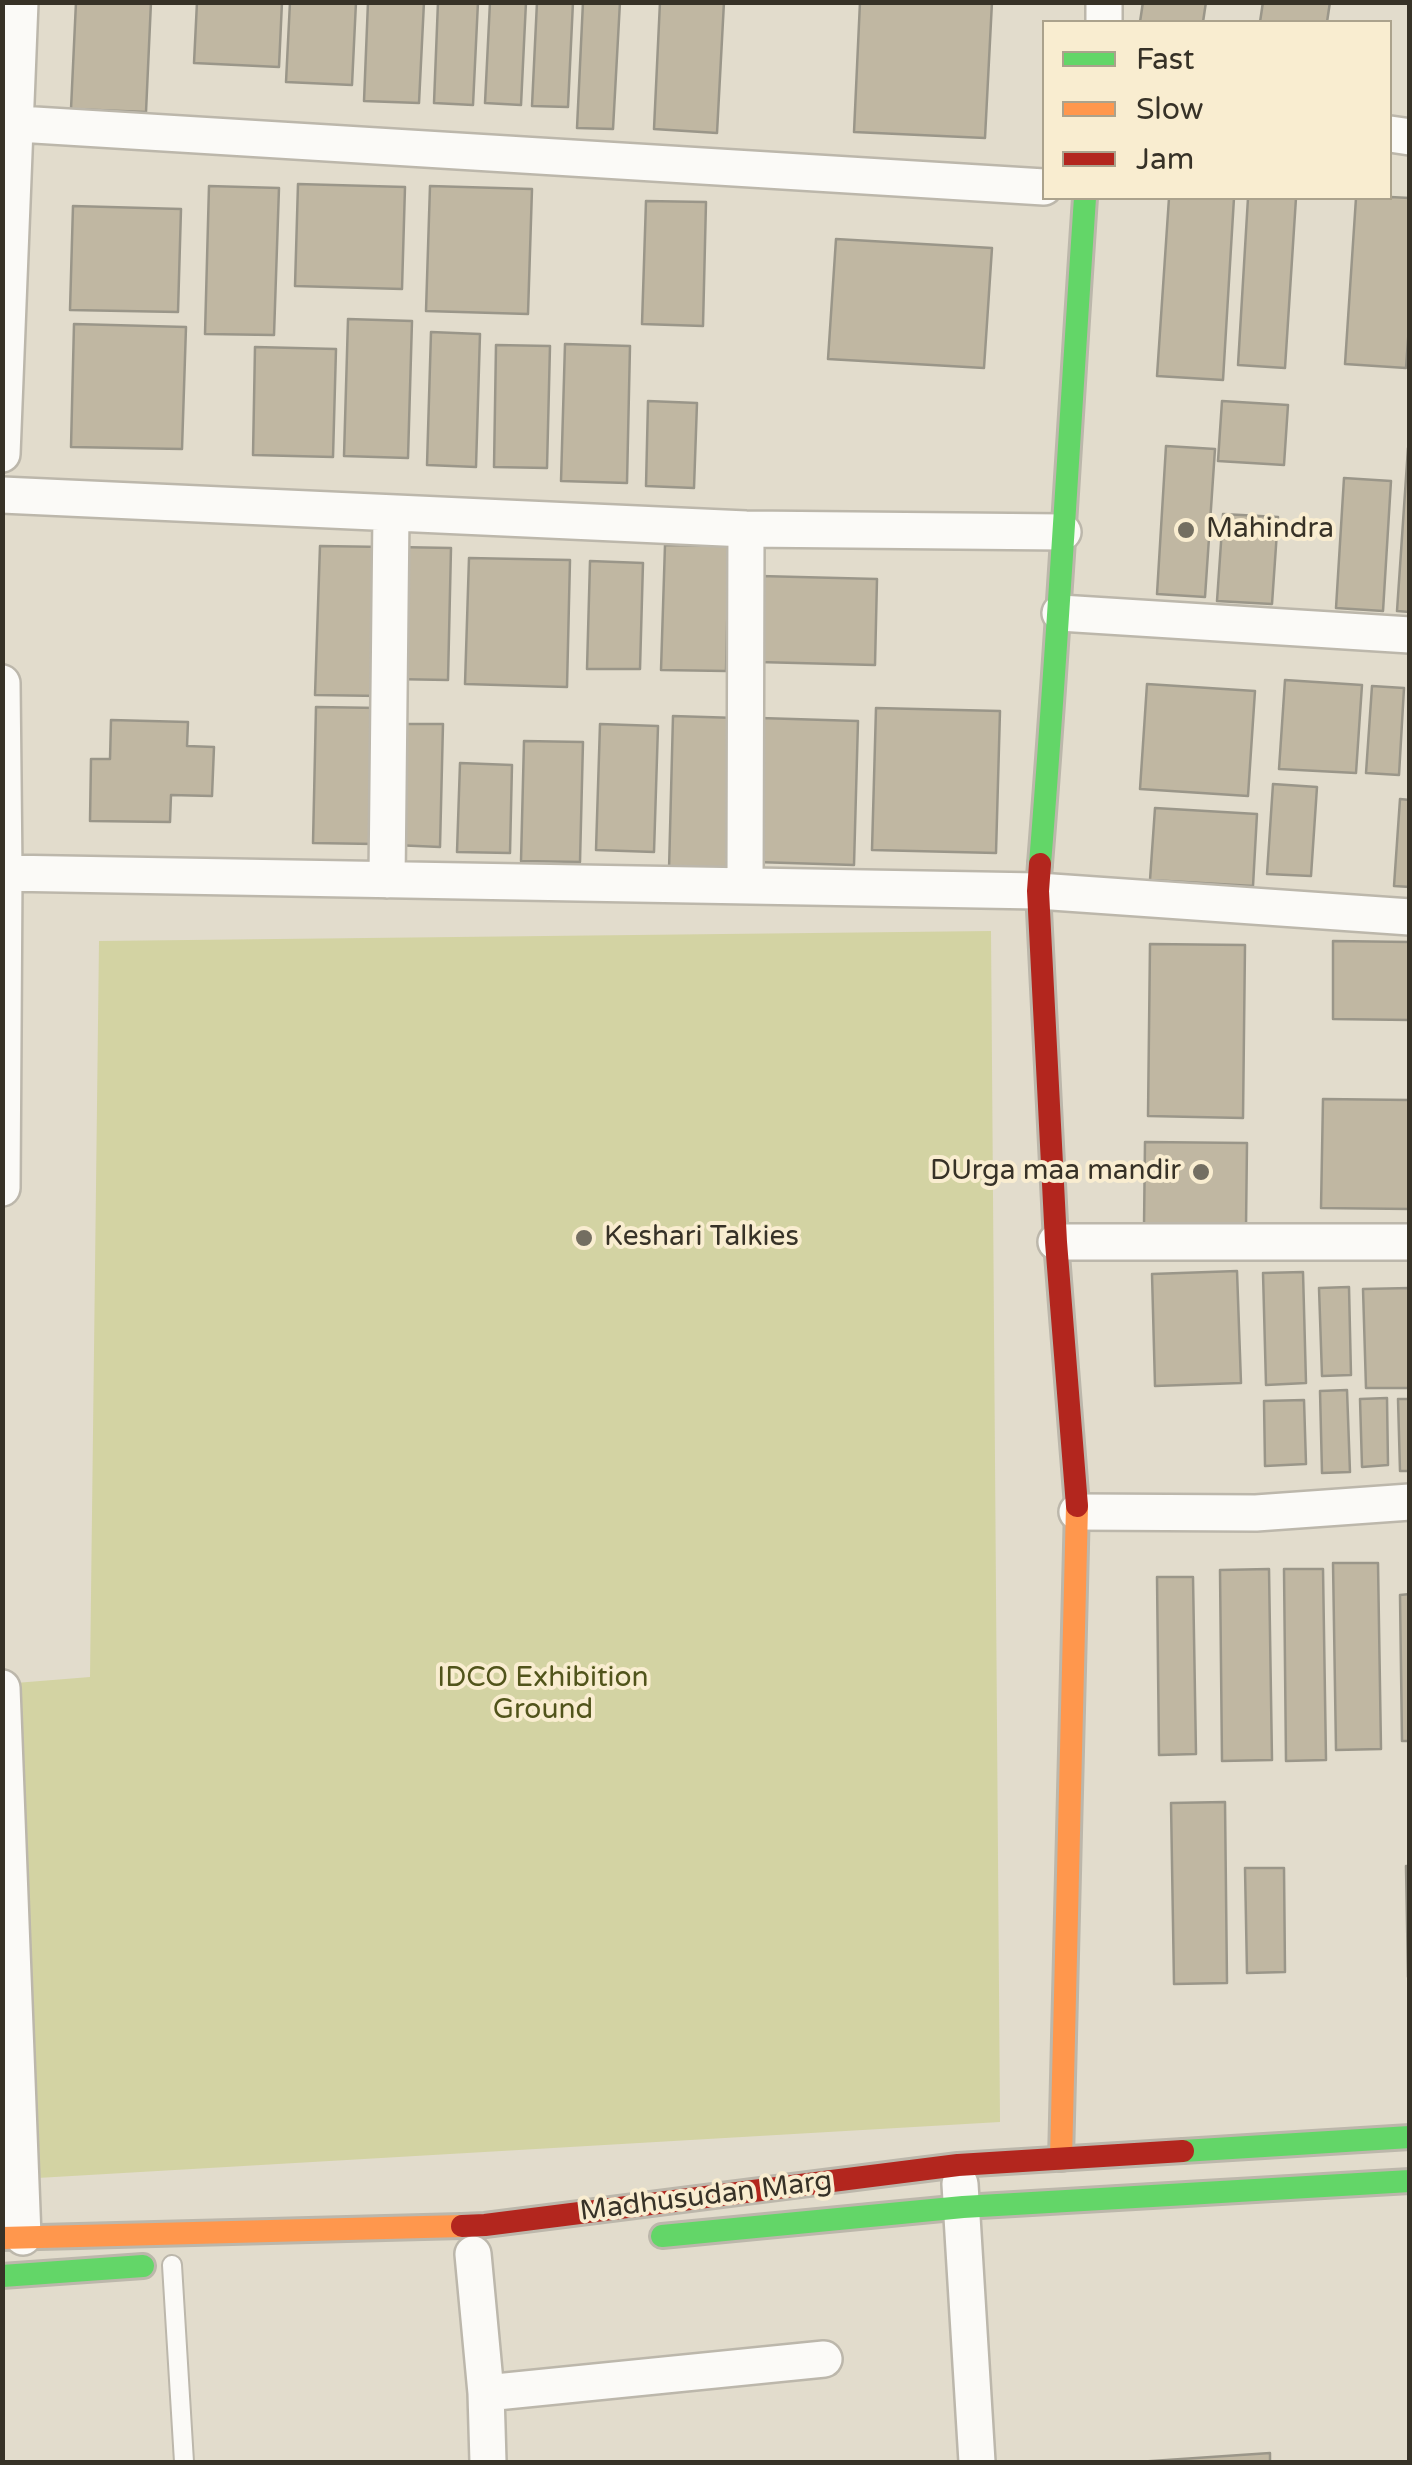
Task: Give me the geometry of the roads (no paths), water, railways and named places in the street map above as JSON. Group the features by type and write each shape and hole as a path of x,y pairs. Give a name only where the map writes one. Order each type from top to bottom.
{"main road":[{"path":"1061,2159 1077,1512 1056,1242 1038,891 1060,613 1085,200"},
{"name":"Madhusudan Marg","path":"13,2238 485,2225 958,2166 1410,2137"},
{"name":"Madhusudan Marg","path":"630,2239 963,2207 1410,2181"},
{"path":"2,2276 182,2264"}],"street":[{"path":"2,454 8,123 20,2"},
{"path":"8,123 1042,187"},
{"path":"2,496 746,529 1063,532"},
{"path":"386,880 391,513"},
{"path":"745,886 746,529"},
{"path":"1060,613 1410,635"},
{"path":"2,683 2,1188"},
{"path":"4,873 1038,891 1410,918"},
{"path":"1056,1242 1410,1242"},
{"path":"1077,1512 1256,1513 1410,1502"},
{"path":"2,1688 13,2238"},
{"path":"958,2166 977,2462"},
{"path":"474,2254 488,2462"},
{"path":"486,2393 824,2359"}],"lane":[{"path":"182,2264 184,2462"}],"place":[{"name":"Mahindra","path":"1186,530"},
{"name":"DUrga maa mandir","path":"1201,1172"},
{"name":"Keshari Talkies","path":"584,1238"}],"park label":[{"name":"IDCO Exhibition Ground","path":"543,1695"}]}
